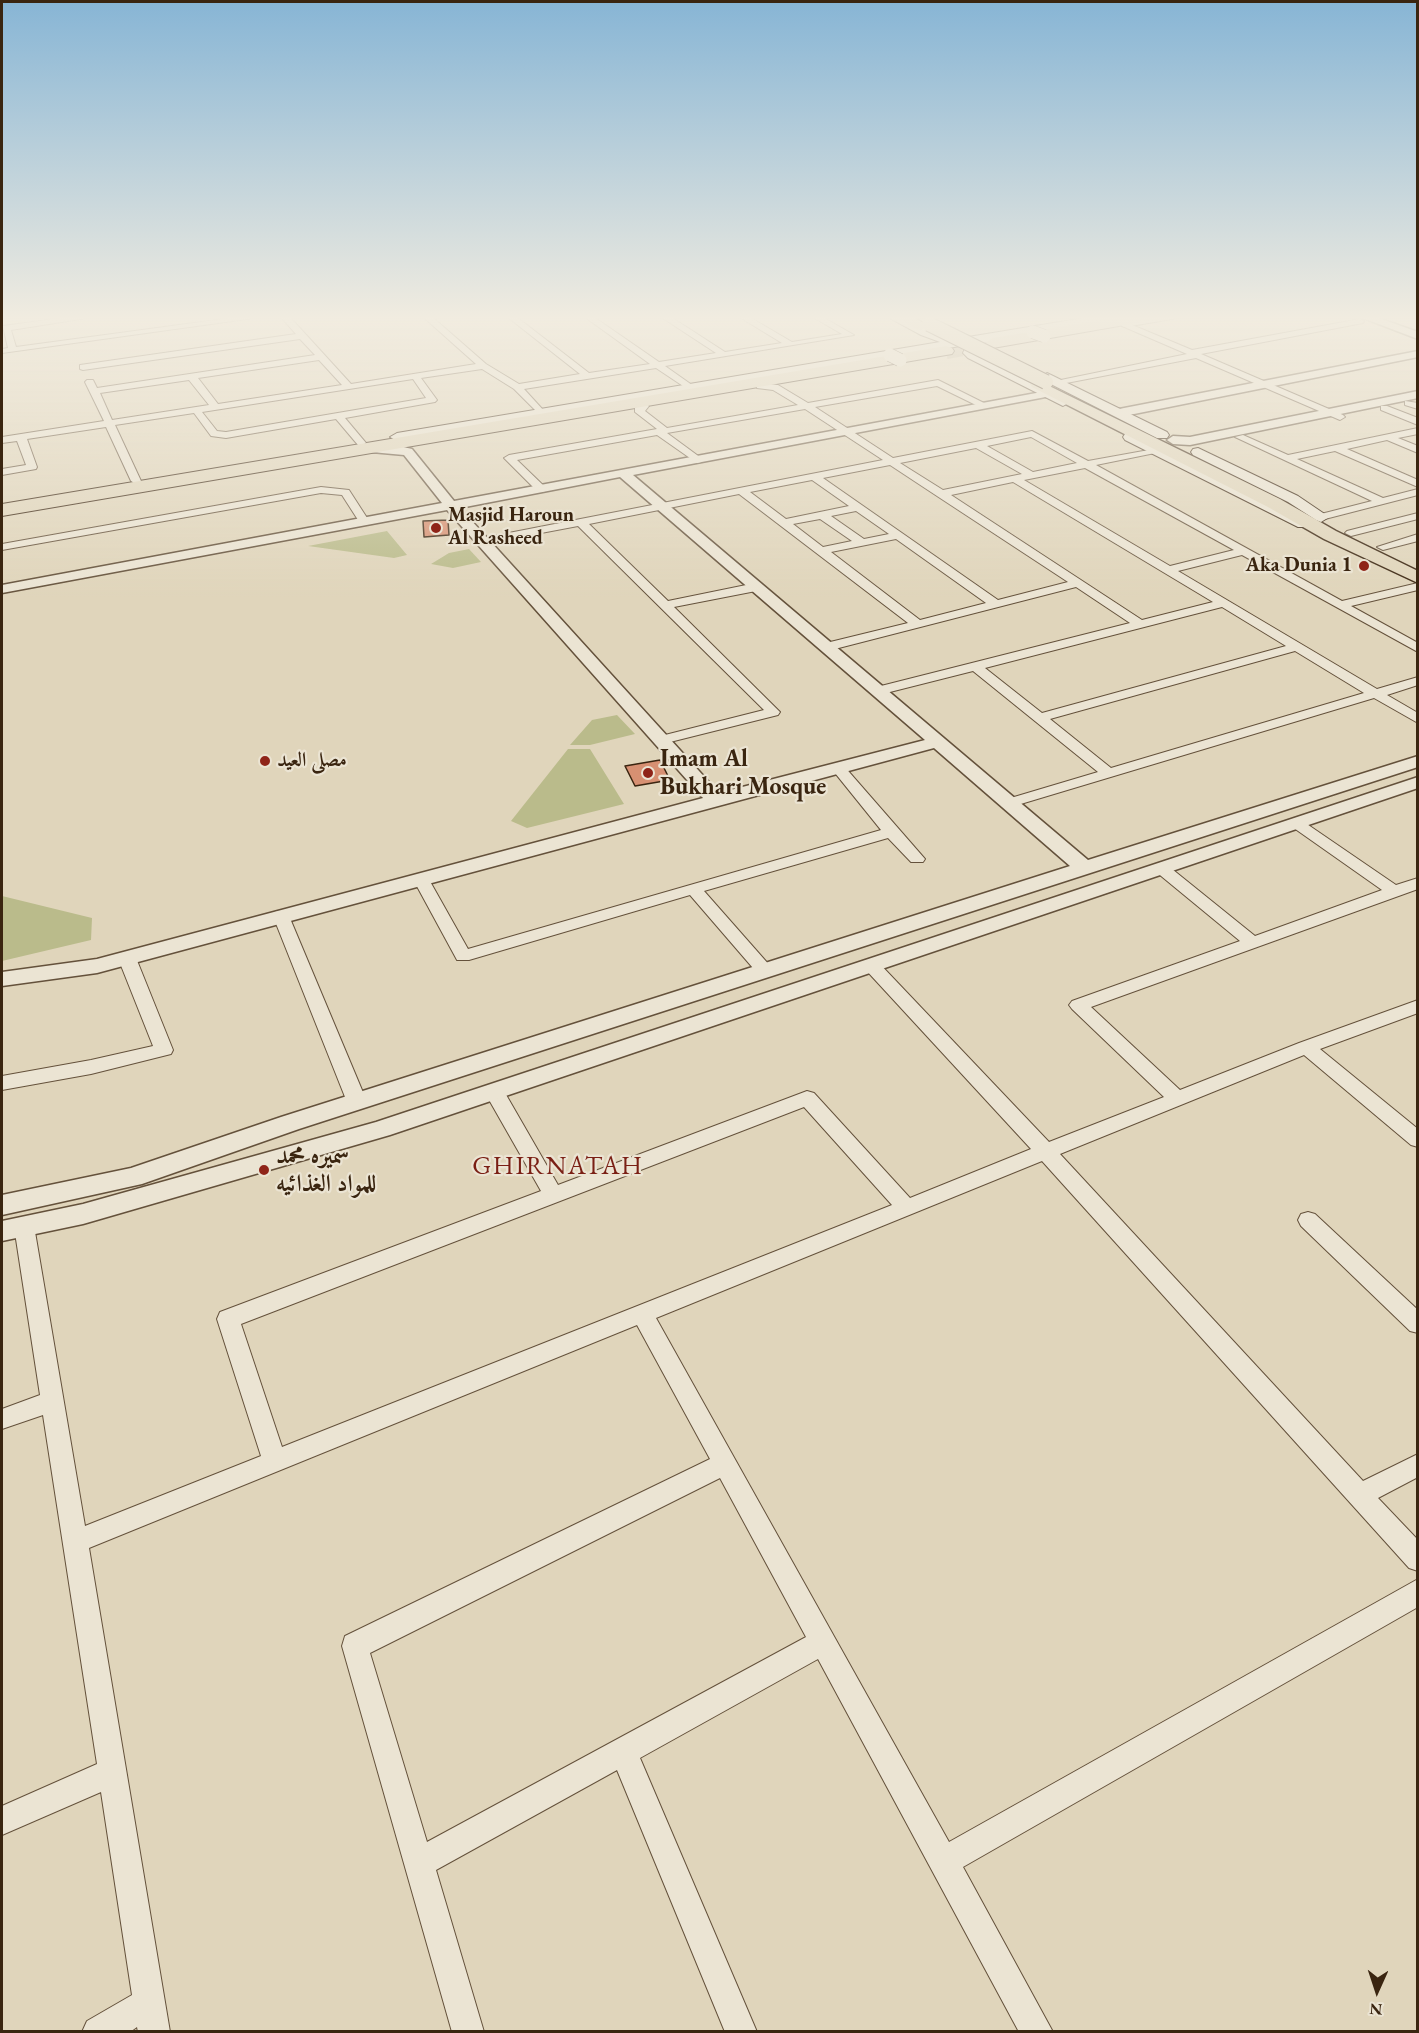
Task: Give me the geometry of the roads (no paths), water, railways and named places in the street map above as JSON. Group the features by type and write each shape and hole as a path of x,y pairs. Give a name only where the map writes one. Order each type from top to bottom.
{"highway":[{"path":"2,512 368,446 397,437 566,410"},
{"path":"2,503 600,410"}],"main road":[{"path":"397,437 553,410"},
{"path":"508,426 635,410"},
{"path":"1089,410 1156,450 1266,507 1418,578"},
{"path":"1096,410 1274,503 1330,536"},
{"path":"1099,410 1418,564"},
{"path":"1111,410 1293,499 1321,518"}],"street":[{"path":"104,410 136,481"},
{"path":"2,440 196,410 214,434 219,435 382,410"},
{"path":"643,410 662,432 697,460"},
{"path":"541,489 508,458 785,410"},
{"path":"813,410 1140,624"},
{"path":"2,589 964,410"},
{"path":"1124,415 1153,410"},
{"path":"1325,410 1335,414"},
{"path":"1173,440 1190,441 1360,410"},
{"path":"1195,451 1195,447 1335,414 1369,410"},
{"path":"1389,410 1418,422"},
{"path":"339,417 368,446 408,452 451,506 715,800"},
{"path":"1287,458 1418,430"},
{"path":"483,541 1032,434 1090,464 1418,648"},
{"path":"2,472 32,467 21,437"},
{"path":"1240,437 1384,502"},
{"path":"1388,437 1418,450"},
{"path":"978,444 1031,476"},
{"path":"1337,448 1418,484"},
{"path":"941,494 1156,450"},
{"path":"624,474 1086,868"},
{"path":"815,477 996,604"},
{"path":"1015,478 1418,719"},
{"path":"2,547 321,490 345,492 364,521"},
{"path":"741,491 918,624"},
{"path":"1321,518 1418,492"},
{"path":"784,523 859,507"},
{"path":"822,515 862,543"},
{"path":"1351,533 1418,516"},
{"path":"581,522 773,712 662,740"},
{"path":"821,551 899,536"},
{"path":"1383,547 1418,537"},
{"path":"1168,570 1245,551"},
{"path":"827,647 1077,584"},
{"path":"1341,605 1418,586"},
{"path":"665,605 756,587"},
{"path":"878,691 1224,603"},
{"path":"1040,718 1297,647"},
{"path":"975,666 1108,773"},
{"path":"1009,802 1418,681"},
{"path":"2,979 97,966 938,742"},
{"path":"2,1205 133,1177 357,1102 1418,761"},
{"path":"838,768 891,832 917,859"},
{"path":"98,2031 152,2017 52,1401 13,1228 83,1214 289,1156 494,1091 1418,782"},
{"path":"1296,823 1394,891"},
{"path":"421,879 463,956 891,832"},
{"path":"1161,868 1253,943"},
{"path":"1177,1098 1078,1005 1418,883"},
{"path":"693,889 765,971"},
{"path":"281,916 357,1102"},
{"path":"2,1083 91,1067 164,1050 127,958"},
{"path":"871,965 1045,1151 1418,1559"},
{"path":"74,1542 1177,1098 1418,1006"},
{"path":"1306,1047 1418,1140"},
{"path":"494,1091 554,1195"},
{"path":"275,1461 228,1319 807,1098 906,1207"},
{"path":"1308,1220 1418,1324"},
{"path":"642,1313 1037,2031"},
{"path":"2,1419 52,1401"},
{"path":"468,2031 356,1646 725,1464"},
{"path":"1359,1496 1418,1465"},
{"path":"944,1861 1418,1592"},
{"path":"419,1863 823,1642"},
{"path":"623,1751 741,2031"},
{"path":"2,1821 112,1772"}],"place":[{"name":"Masjid Haroun Al Rasheed","path":"436,528"},
{"name":"Aka Dunia 1","path":"1364,566"},
{"name":"مصلى العيد","path":"265,761"},
{"name":"Imam Al Bukhari Mosque","path":"648,773"},
{"name":"سميره محمد للمواد الغذائيه","path":"264,1170"}],"district":[{"name":"GHIRNATAH","path":"558,1167"}]}
